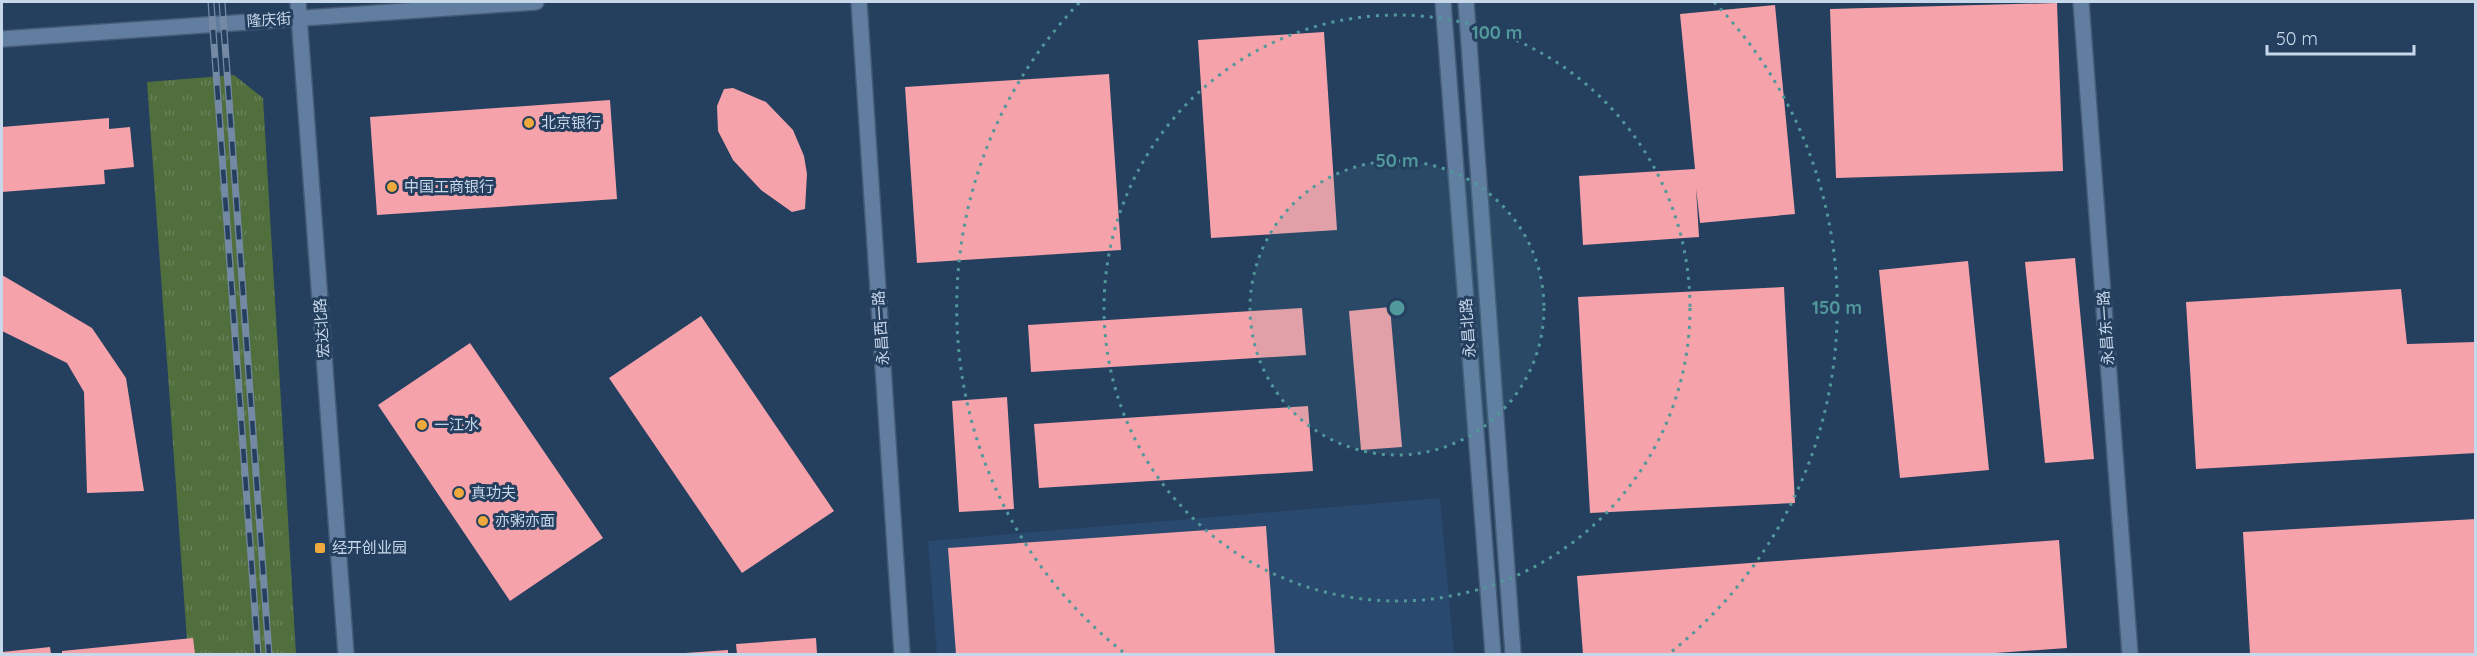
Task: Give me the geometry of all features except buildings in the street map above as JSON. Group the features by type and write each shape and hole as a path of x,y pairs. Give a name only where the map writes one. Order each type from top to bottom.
{"street":[{"name":"宏达北路","path":"298,2 346,654"},
{"name":"隆庆街","path":"2,39 536,2"},
{"name":"永昌西一路","path":"859,2 902,654"},
{"name":"永昌北路","path":"1443,2 1492,654"},
{"name":"永昌北路","path":"1466,2 1513,654"},
{"name":"永昌东一路","path":"2081,2 2130,654"}],"shaded area":[{"path":"1440,498 1454,654 937,654 928,541"}],"green space":[{"path":"234,75 263,98 296,654 188,654 147,82"}],"railway":[{"path":"211,2 258,654"},
{"path":"222,2 269,654"}],"place":[{"name":"北京银行","path":"529,123"},
{"name":"中国工商银行","path":"392,187"},
{"name":"一江水","path":"422,425"},
{"name":"真功夫","path":"459,493"},
{"name":"亦粥亦面","path":"483,521"},
{"name":"经开创业园","path":"320,548"}]}
